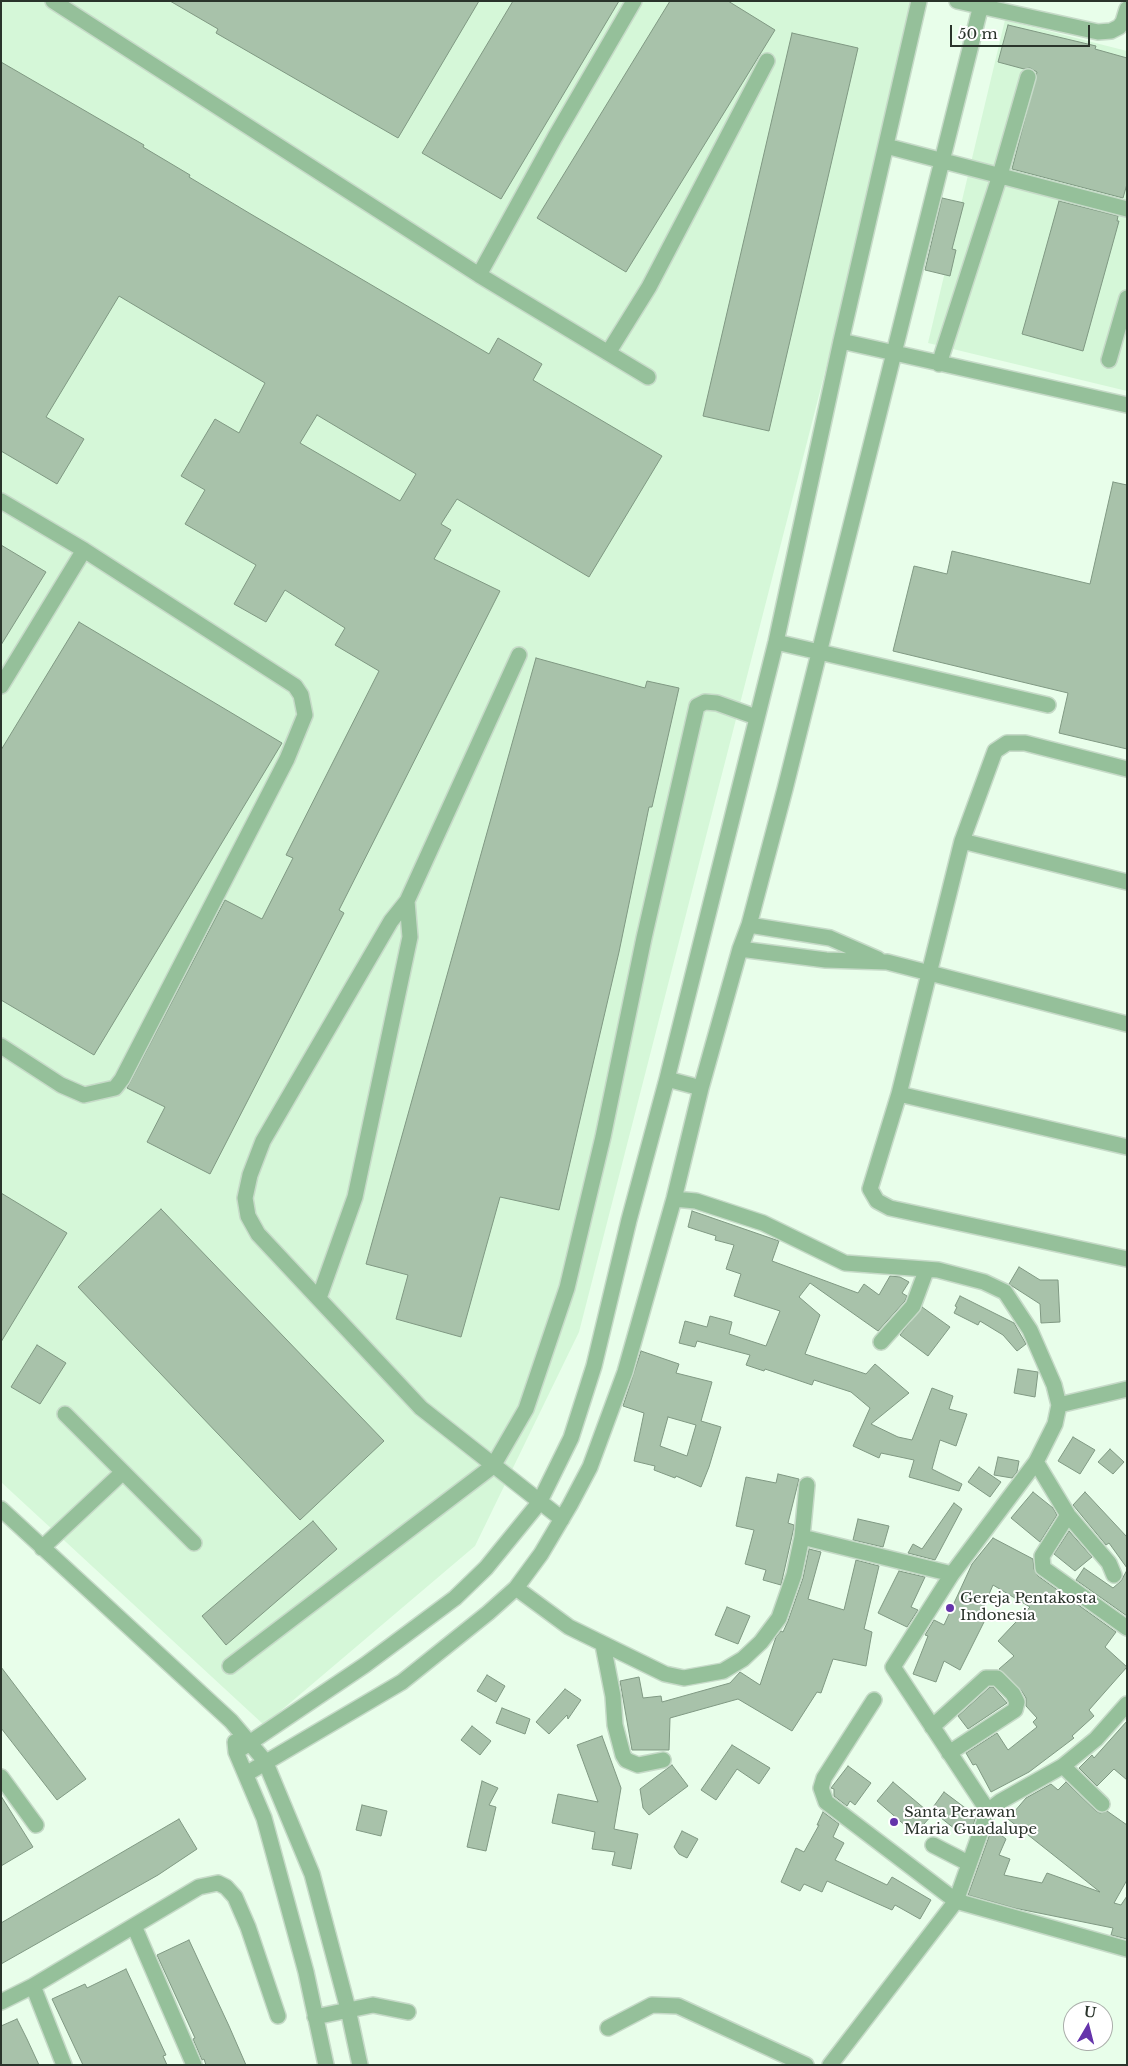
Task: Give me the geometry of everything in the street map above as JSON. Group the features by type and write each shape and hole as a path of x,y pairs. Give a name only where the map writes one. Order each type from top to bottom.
{"street":[{"path":"53,1 478,275 648,377"},
{"path":"478,275 555,136 634,1"},
{"path":"236,1752 364,1665 456,1598 486,1568 539,1503 571,1438 589,1386 629,1220 667,1079 776,642 841,341 919,1"},
{"path":"957,1 1028,8 1098,32 1110,32 1119,27 1123,22 1127,9"},
{"path":"246,1774 265,1761 402,1682 516,1588 541,1554 590,1466 625,1372 674,1199 701,1088 740,949 749,925 981,3"},
{"path":"608,353 649,288 767,62"},
{"path":"939,364 1000,175 1028,78"},
{"path":"886,146 1127,209"},
{"path":"1110,360 1127,298"},
{"path":"841,341 1127,405"},
{"path":"1,501 84,550 295,686 301,695 306,715 282,768 122,1079 115,1088 84,1095 61,1085 1,1046"},
{"path":"1,686 84,550"},
{"path":"776,642 1048,704"},
{"path":"519,655 407,901 391,921 263,1141 250,1175 245,1198 248,1216 255,1228 421,1408 539,1503 562,1519"},
{"path":"230,1666 493,1466 526,1410 568,1288 603,1137 644,938 698,706 705,702 717,703 756,717"},
{"path":"1127,769 1025,743 1007,742 994,752 962,841 898,1094 870,1190 877,1201 890,1208 1127,1259"},
{"path":"962,841 1127,882"},
{"path":"319,1298 355,1196 410,937 407,901"},
{"path":"749,925 830,938 887,962 1127,1024"},
{"path":"740,949 826,960 887,962"},
{"path":"667,1079 701,1088"},
{"path":"898,1094 1127,1148"},
{"path":"674,1199 696,1201 763,1223 845,1263 926,1271 938,1270 961,1274 1005,1292 1030,1330 1054,1385 1059,1406 1055,1424 1036,1462 952,1574 893,1667 988,1811"},
{"path":"881,1342 913,1306 926,1271"},
{"path":"1059,1406 1127,1389"},
{"path":"65,1414 194,1543"},
{"path":"1036,1462 1068,1515 1109,1563 1114,1575"},
{"path":"42,1548 123,1472"},
{"path":"516,1588 569,1627 665,1674 684,1678 723,1671 743,1659 761,1642 779,1618 789,1592 802,1537 807,1485"},
{"path":"1,1509 231,1721 251,1742 265,1761 312,1874 348,2009 360,2065"},
{"path":"1068,1515 1042,1556 1043,1568 1127,1628"},
{"path":"802,1537 952,1574"},
{"path":"603,1645 613,1696 615,1725 622,1755 626,1760 638,1765 662,1760"},
{"path":"932,1727 986,1678 997,1678 1013,1694 1017,1702 1015,1710 949,1752"},
{"path":"874,1700 824,1778 822,1793 826,1802 956,1901 1127,1949"},
{"path":"830,2065 956,1901 988,1811 1001,1800 1063,1766 1096,1739 1127,1704"},
{"path":"231,1721 236,1752 264,1818 306,1972 326,2065"},
{"path":"1063,1766 1102,1804"},
{"path":"1,1777 6,1793 36,1824"},
{"path":"933,1845 968,1863"},
{"path":"1,2002 33,1986 199,1887 218,1883 226,1887 235,1897 248,1927 278,2016"},
{"path":"134,1926 194,2065"},
{"path":"33,1986 64,2065"},
{"path":"315,2018 348,2009 374,2005 408,2012"},
{"path":"608,2028 652,2005 678,2006 806,2065"}],"shaded area":[{"path":"1,1 920,1 579,1332 475,1546 264,1725 1,1482"},
{"path":"1005,20 1127,51 1127,391 928,343"}],"building":[{"path":"170,1 479,1 398,138 216,33 218,29"},
{"path":"513,1 619,1 501,199 422,153"},
{"path":"670,1 728,1 775,30 626,272 537,218"},
{"path":"1008,25 1096,46 1095,49 1127,58 1127,184 1123,198 1012,169 1037,72 1030,68 1024,69 998,62"},
{"path":"792,33 858,48 769,431 703,416"},
{"path":"1,62 144,145 143,147 190,175 189,177 249,213 489,354 498,338 542,364 533,380 662,456 589,577 457,499 441,524 451,530 434,559 500,591 339,910 344,913 210,1174 147,1142 165,1107 127,1088 225,900 262,919 293,858 286,855 379,671 335,645 345,628 285,590 266,622 234,604 256,565 185,524 205,490 181,476 215,419 239,433 265,383 119,296 46,417 84,439 57,484 1,451","holes":["317,415 416,474 400,501 300,443"]},
{"path":"942,198 964,203 952,249 956,250 950,276 925,270"},
{"path":"1059,201 1118,216 1117,221 1119,221 1083,351 1022,334"},
{"path":"1113,482 1127,485 1127,749 1059,733 1068,693 893,651 914,566 947,574 952,551 1090,584"},
{"path":"1,545 46,572 1,645"},
{"path":"79,622 282,743 94,1055 1,1000 1,750"},
{"path":"536,658 645,688 647,681 679,688 652,807 649,807 619,952 559,1210 500,1197 461,1337 396,1319 408,1275 366,1264"},
{"path":"1,1193 67,1233 1,1342"},
{"path":"161,1209 384,1441 300,1520 78,1287"},
{"path":"692,1211 779,1241 772,1261 858,1293 864,1284 879,1295 890,1276 900,1277 909,1282 902,1293 907,1296 905,1301 878,1331 810,1283 799,1297 820,1315 805,1354 866,1374 875,1364 909,1393 871,1424 898,1437 912,1440 932,1388 953,1396 949,1409 967,1414 956,1446 940,1440 932,1469 962,1484 959,1491 909,1477 914,1460 881,1453 879,1458 853,1446 870,1408 851,1392 814,1380 812,1385 765,1369 764,1371 746,1365 750,1355 697,1341 695,1347 679,1343 685,1321 707,1327 710,1316 732,1322 729,1334 766,1346 780,1311 734,1296 741,1274 726,1269 734,1245 715,1240 716,1236 688,1227"},
{"path":"1019,1267 1040,1280 1058,1280 1060,1322 1041,1323 1040,1304 1009,1284"},
{"path":"960,1296 1014,1323 1026,1344 1017,1351 1003,1335 980,1321 978,1325 954,1313"},
{"path":"922,1307 950,1327 928,1356 900,1335"},
{"path":"37,1345 66,1363 40,1404 11,1387"},
{"path":"641,1351 679,1364 676,1373 712,1382 701,1421 721,1427 701,1487 676,1476 675,1478 654,1470 655,1466 634,1461 644,1413 623,1406","holes":["668,1417 696,1425 687,1456 660,1446"]},
{"path":"1018,1369 1038,1372 1035,1397 1014,1393"},
{"path":"1073,1437 1095,1450 1080,1474 1058,1461"},
{"path":"1110,1449 1124,1462 1113,1474 1098,1462"},
{"path":"998,1457 1019,1461 1017,1472 1012,1478 994,1475"},
{"path":"979,1467 1001,1482 990,1497 968,1482"},
{"path":"778,1474 799,1479 788,1523 794,1525 794,1527 781,1585 763,1580 766,1570 745,1564 754,1530 736,1526 746,1477 776,1483"},
{"path":"1033,1492 1053,1508 1057,1515 1040,1542 1011,1518"},
{"path":"1085,1492 1127,1537 1127,1568 1109,1543 1106,1545 1073,1505"},
{"path":"954,1503 962,1509 935,1560 908,1553 913,1544 922,1549"},
{"path":"858,1519 889,1526 883,1547 853,1540"},
{"path":"313,1521 337,1549 226,1645 202,1616"},
{"path":"1069,1531 1092,1557 1075,1571 1054,1554"},
{"path":"993,1538 1033,1559 1034,1569 1038,1576 1116,1632 1105,1647 1127,1667 1089,1710 1094,1716 1072,1736 1074,1738 1029,1772 991,1792 976,1764 973,1765 966,1753 997,1733 1008,1750 1037,1727 1033,1722 1037,1718 1026,1706 1026,1698 1021,1690 999,1669 1014,1656 998,1641 1030,1607 993,1585 981,1613 987,1616 960,1670 944,1661 936,1682 913,1674 928,1636 925,1635 934,1620 944,1625 972,1564"},
{"path":"809,1549 821,1552 808,1599 844,1610 856,1560 879,1566 864,1629 872,1632 866,1666 833,1659 821,1693 817,1692 792,1731 738,1699 670,1718 669,1750 632,1750 620,1681 639,1677 643,1698 661,1696 662,1702 730,1683 740,1672 760,1685 776,1637 781,1631 783,1632 788,1621 803,1578"},
{"path":"1084,1568 1113,1588 1121,1581 1127,1570 1127,1616 1076,1580"},
{"path":"899,1571 925,1577 911,1607 918,1610 907,1627 878,1613"},
{"path":"727,1607 750,1616 738,1644 715,1635"},
{"path":"1,1667 86,1779 57,1800 1,1728"},
{"path":"487,1675 505,1686 496,1702 477,1691"},
{"path":"990,1687 993,1687 1007,1703 968,1729 958,1716"},
{"path":"565,1689 581,1700 568,1719 567,1715 549,1734 536,1722"},
{"path":"502,1708 530,1719 525,1734 496,1723"},
{"path":"1127,1721 1127,1780 1114,1769 1097,1786 1079,1768 1092,1755 1094,1758"},
{"path":"472,1726 491,1741 480,1755 461,1740"},
{"path":"602,1736 621,1788 614,1829 638,1834 631,1869 612,1865 615,1852 592,1849 595,1832 552,1823 558,1794 598,1802 577,1745"},
{"path":"732,1745 770,1768 759,1784 737,1769 716,1800 701,1790"},
{"path":"672,1765 688,1786 649,1815 643,1808 640,1789"},
{"path":"848,1766 871,1783 855,1805 850,1801 847,1806 834,1796 834,1789 831,1788"},
{"path":"482,1781 498,1788 489,1805 496,1807 486,1851 467,1847"},
{"path":"893,1782 932,1815 915,1834 877,1801"},
{"path":"1066,1782 1096,1811 1100,1813 1107,1811 1127,1825 1127,1880 1114,1903 1121,1905 1127,1896 1127,1939 1111,1935 1113,1928 1014,1908 968,1895 992,1828 1006,1839 999,1855 1010,1859 1004,1875 1042,1883 1047,1873 1100,1892 1008,1819 1026,1798 1051,1784 1058,1790"},
{"path":"944,1792 976,1816 972,1829 965,1826 960,1833 931,1810"},
{"path":"1,1796 33,1847 1,1866"},
{"path":"362,1805 387,1811 381,1836 356,1830"},
{"path":"823,1812 839,1824 833,1837 844,1843 835,1860 887,1885 892,1877 931,1900 920,1919 895,1905 892,1910 827,1881 822,1892 804,1884 800,1891 781,1882 796,1848 804,1852 819,1825 817,1825"},
{"path":"179,1819 197,1849 158,1875 1,1964 1,1923"},
{"path":"682,1831 698,1839 687,1858 679,1854 674,1847"},
{"path":"189,1940 246,2065 206,2065 204,2059 202,2060 193,2039 195,2038 157,1955"},
{"path":"126,1969 166,2055 163,2056 167,2065 83,2065 52,1999 85,1984 87,1988"},
{"path":"17,2019 39,2065 1,2065 1,2026"}],"place":[{"name":"Gereja Pentakosta Indonesia","path":"950,1608"},
{"name":"Santa Perawan Maria Guadalupe","path":"894,1822"}]}
